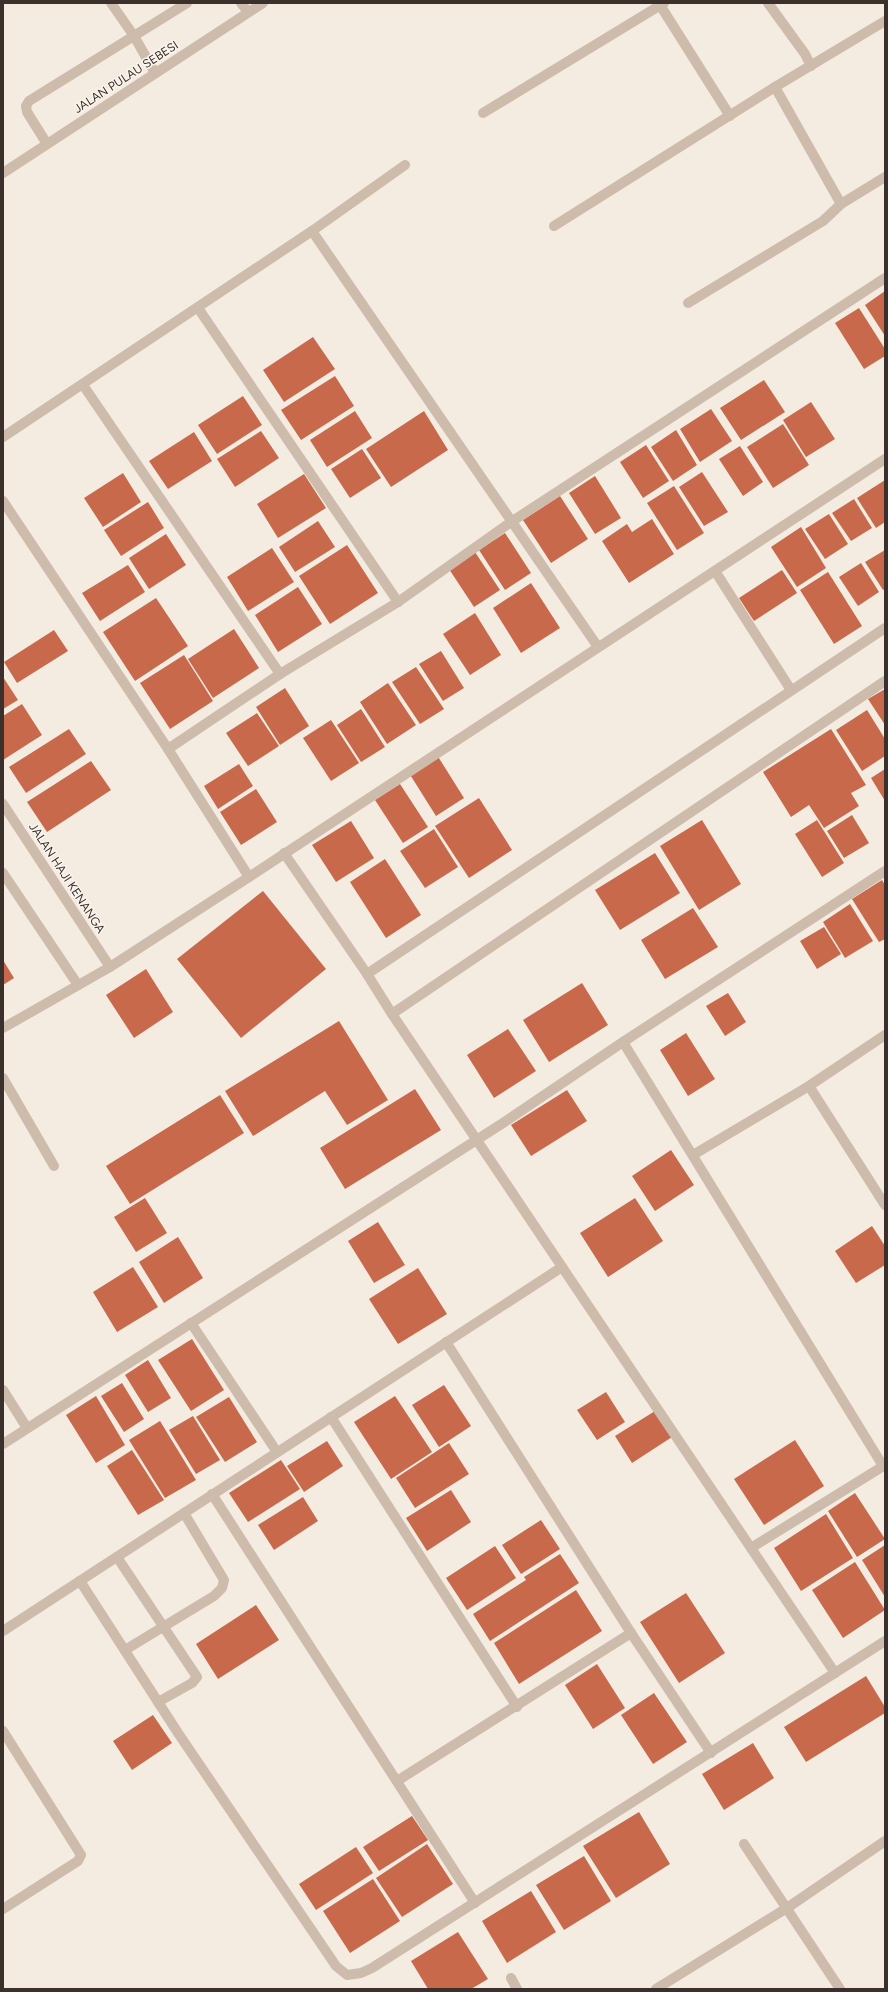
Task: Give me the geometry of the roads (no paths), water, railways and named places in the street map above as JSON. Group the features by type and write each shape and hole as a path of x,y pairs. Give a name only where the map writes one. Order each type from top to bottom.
{"street":[{"path":"111,3 134,36 155,73"},
{"path":"47,144 27,112 26,106 29,101 187,3"},
{"path":"241,3 248,12"},
{"name":"JALAN PULAU SEBESI","path":"3,173 263,3"},
{"path":"768,3 805,54 811,66"},
{"path":"483,113 662,4 730,116"},
{"path":"554,226 774,87 885,22"},
{"path":"774,87 841,204"},
{"path":"3,437 312,231 405,165"},
{"path":"688,303 823,221 841,204 885,177"},
{"path":"312,231 598,647"},
{"path":"168,749 280,674 398,602 511,522 885,278"},
{"path":"198,308 398,602"},
{"path":"83,385 280,674"},
{"path":"3,1028 110,967 885,459"},
{"path":"3,501 168,749 249,877"},
{"path":"715,571 791,690"},
{"path":"367,974 885,628"},
{"path":"392,1014 885,681"},
{"name":"JALAN HAJI KENANGA","path":"3,804 110,967"},
{"path":"284,853 367,974 392,1014 834,1673"},
{"path":"3,1444 476,1139 503,1124 623,1042 885,871"},
{"path":"3,873 78,985"},
{"path":"693,1155 809,1086 885,1035"},
{"path":"623,1042 884,1466 751,1548"},
{"path":"3,1078 54,1166"},
{"path":"809,1086 885,1205"},
{"path":"3,1631 562,1267"},
{"path":"191,1322 277,1452"},
{"path":"446,1342 632,1633 711,1753"},
{"path":"3,1390 27,1428"},
{"path":"331,1417 517,1707"},
{"path":"212,1494 474,1903"},
{"path":"124,1650 214,1596 222,1588 224,1580 184,1513"},
{"path":"117,1557 197,1677 192,1683 158,1702"},
{"path":"80,1581 158,1702 341,1971 347,1975 353,1975 372,1968 885,1641"},
{"path":"397,1781 517,1707 632,1633"},
{"path":"3,1731 81,1855 78,1861 3,1909"},
{"path":"656,1989 787,1908 885,1841"},
{"path":"744,1844 840,1989"},
{"path":"511,1978 517,1989"}]}
